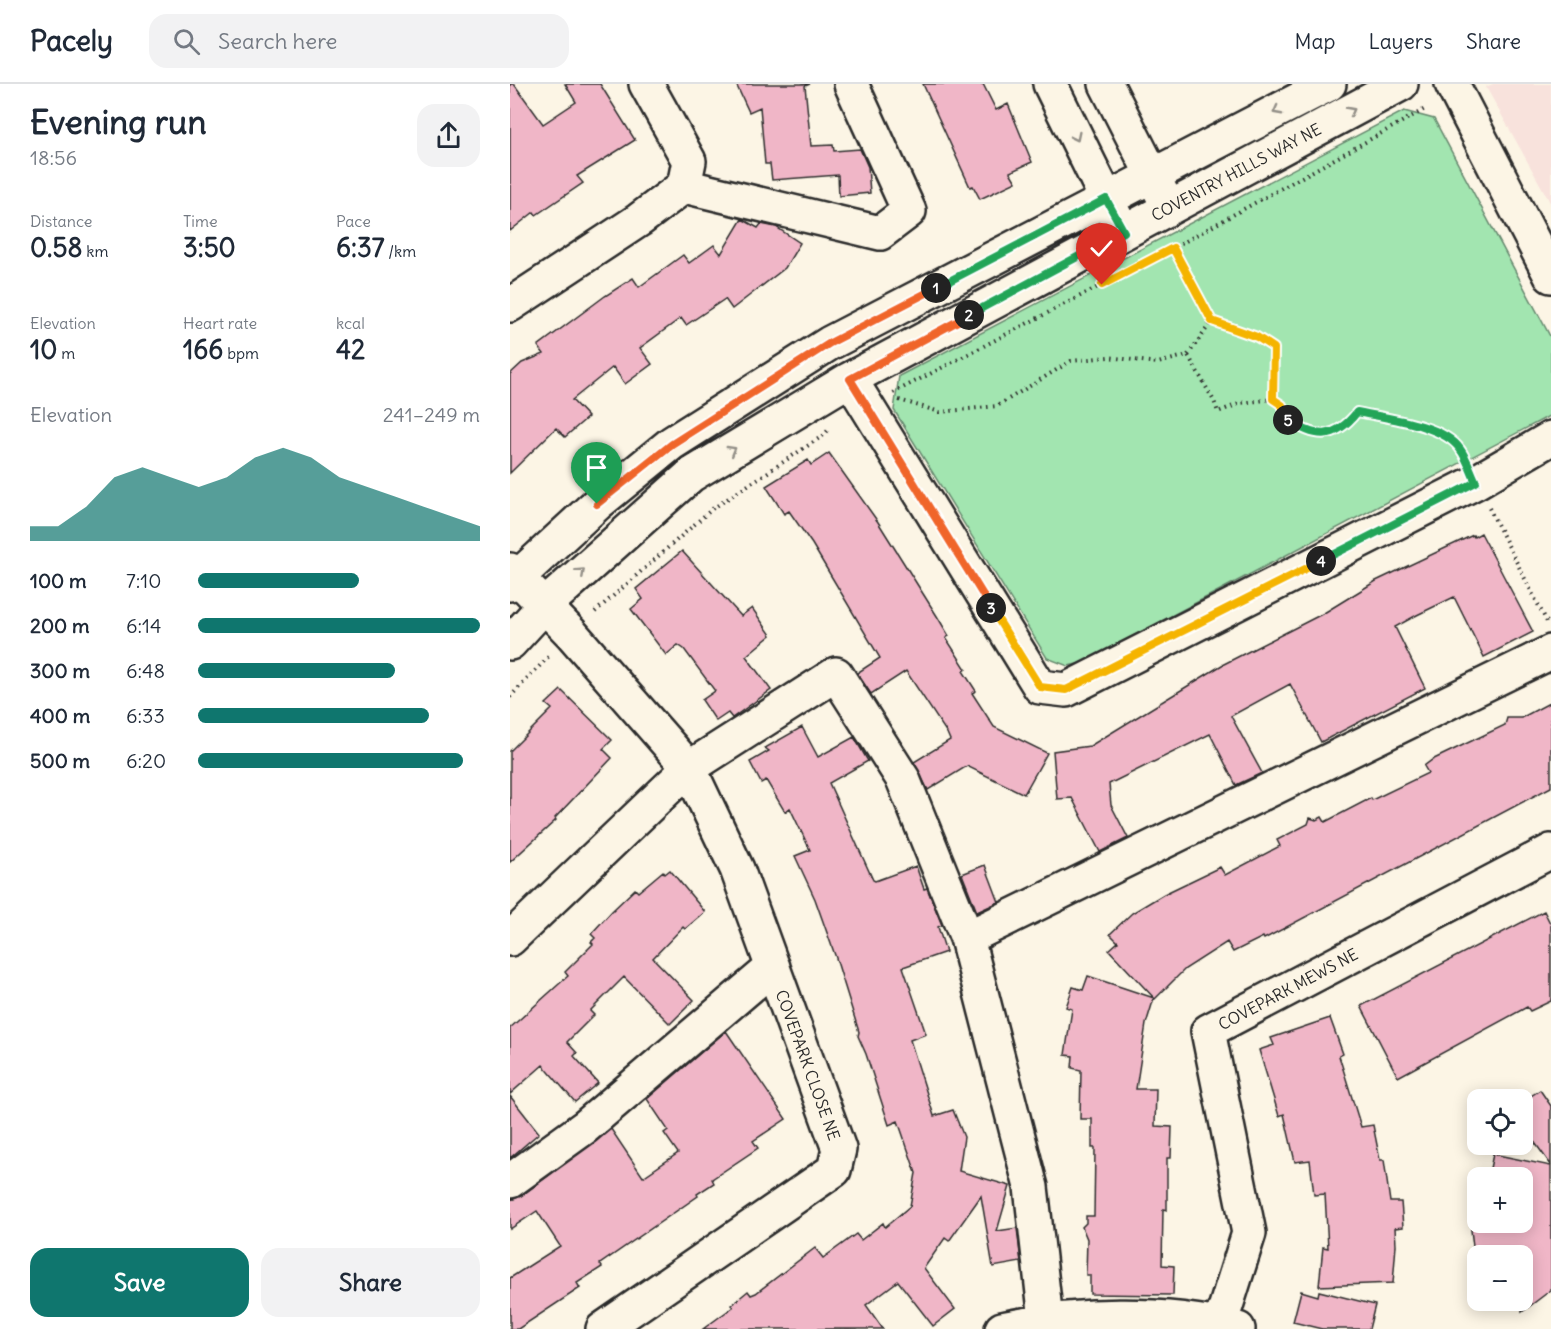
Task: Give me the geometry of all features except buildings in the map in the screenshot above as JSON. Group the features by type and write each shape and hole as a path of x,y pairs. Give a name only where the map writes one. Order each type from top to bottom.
{"street":[{"path":"510,305 639,220 684,186 688,161 646,84"},
{"path":"684,186 880,233 909,211 852,84"},
{"path":"1050,84 1124,232"},
{"path":"1106,84 1170,208"},
{"name":"COVENTRY HILLS WAY NE","path":"512,577 597,504 672,444 830,343 1329,84"},
{"name":"COVENTRY HILLS WAY NE","path":"510,643 544,606 691,475 850,379 1401,84"},
{"path":"1452,84 1551,276"},
{"path":"850,379 1040,687 1066,690 1476,482 1551,438"},
{"name":"COVEPARK CLOSE NE","path":"512,577 544,606 689,768 737,869 839,1149 834,1170 603,1329"},
{"path":"967,939 1551,652"},
{"path":"510,939 689,768 836,674 903,779 967,939 1030,1187 1046,1320"},
{"name":"COVEPARK MEWS NE","path":"1229,1327 1249,1233 1208,1031 1551,851"},
{"path":"510,1181 585,1127 773,967"},
{"path":"1002,1329 1046,1320 1126,1316 1229,1327"}],"path":[{"path":"1212,321 1188,355 1158,363 1108,357 1071,361 998,406 940,412 904,403 890,395 1173,248 1427,108"},
{"path":"1173,248 1212,321 1257,337 1274,348 1273,399"},
{"path":"1188,355 1218,412 1241,403 1273,399 1282,405 1288,419 1307,433 1326,435 1339,430 1357,412 1409,423 1447,436 1460,448 1551,630"},
{"path":"595,612 712,509 824,435 837,419"},
{"path":"510,697 555,650"}],"shaded area":[{"path":"1493,84 1551,84 1551,204 1486,87"}],"green space":[{"path":"1404,111 1434,119 1551,338 1551,415 1082,663 1068,666 1047,658 894,410 899,376"}],"route":[{"path":"597,504 672,444 830,343 1106,199 1124,232 850,379 1040,687 1066,690 1476,482 1460,448 1447,436 1409,423 1357,412 1339,430 1326,435 1307,433 1288,419 1282,405 1273,399 1274,348 1257,337 1212,321 1173,248 1102,285"}]}
